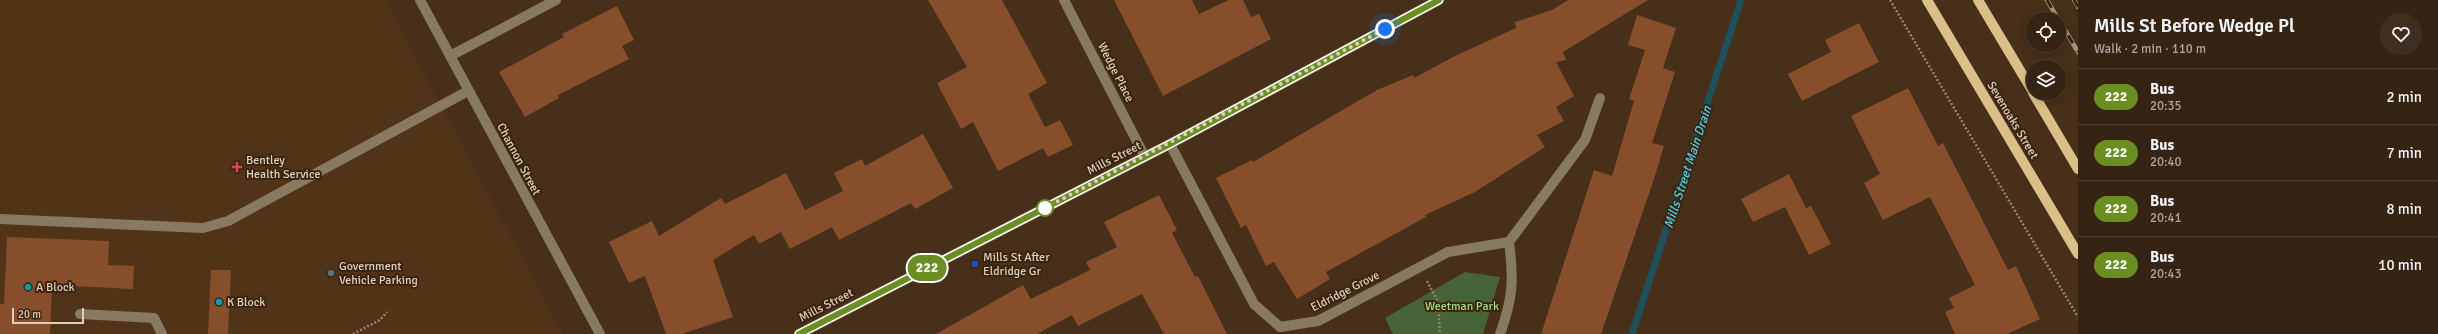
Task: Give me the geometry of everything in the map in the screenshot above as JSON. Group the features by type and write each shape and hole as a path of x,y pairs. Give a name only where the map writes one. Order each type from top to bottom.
{"main road":[{"name":"Sevenoaks Street","path":"1927,0 2078,254"},
{"path":"1978,0 2026,81"},
{"path":"2037,100 2078,168"}],"street":[{"name":"Channon Street","path":"420,0 598,332"},
{"path":"450,56 556,0"},
{"name":"Wedge Place","path":"1064,0 1145,157"},
{"name":"Mills Street","path":"798,334 1170,144 1439,0"},
{"path":"0,219 203,228 228,221 468,91"},
{"path":"1500,334 1511,303 1513,274 1509,242 1585,140 1600,98"},
{"name":"Eldridge Grove","path":"1170,144 1254,304 1280,331 1318,321 1448,252 1509,242"},
{"path":"80,314 154,318 162,334"}],"path":[{"path":"1890,0 2078,317"},
{"path":"1420,267 1438,302 1440,334"},
{"path":"353,334 380,320 387,312"}],"shaded area":[{"name":"Bentley Health Service","path":"0,0 385,0 563,334 0,334"}],"green space":[{"name":"Weetman Park","path":"1465,272 1500,277 1483,334 1393,334 1385,318"}],"building":[{"path":"928,0 1002,0 1047,83 1028,94 1045,127 1060,120 1073,145 1048,157 1043,148 998,171 973,122 961,129 937,83 967,67"},
{"path":"1114,0 1192,0 1199,14 1229,0 1243,0 1251,17 1259,14 1271,39 1163,96"},
{"path":"1568,0 1648,0 1563,52 1566,60 1556,62 1574,96 1556,107 1564,121 1537,135 1545,147 1475,192 1425,215 1426,217 1326,272 1330,279 1297,299 1274,262 1266,266 1246,225 1241,228 1216,178 1252,160 1253,162 1377,90 1413,75 1414,78 1455,56 1516,28 1515,22 1552,10"},
{"path":"617,6 634,40 622,46 629,59 558,95 559,98 525,117 499,72 564,37 562,34"},
{"path":"1637,15 1676,28 1663,68 1675,72 1652,143 1664,146 1601,334 1541,334 1594,170 1612,176 1634,101 1629,99 1645,50 1628,45"},
{"path":"1859,23 1879,62 1802,101 1788,74 1831,52 1825,40"},
{"path":"1908,88 1938,146 1943,143 2008,270 2016,266 2040,319 2007,334 1955,334 1945,312 1954,308 1949,298 1975,285 1930,197 1883,220 1864,183 1880,174 1851,116"},
{"path":"923,134 953,188 915,209 911,203 839,240 832,227 790,249 781,232 759,244 754,235 713,260 733,317 682,334 666,334 645,276 629,283 609,242 652,221 659,236 721,198 725,204 786,173 805,210 843,191 834,173 862,159 865,166"},
{"path":"1789,174 1806,208 1811,206 1831,244 1809,255 1785,207 1753,222 1741,199"},
{"path":"1159,195 1177,230 1172,233 1195,277 1198,276 1227,334 1164,334 1142,294 1078,326 1072,315 1037,334 936,334 1023,285 1031,299 1090,270 1086,262 1117,247 1104,222"},
{"name":"A Block","path":"7,237 109,241 108,265 134,266 133,289 52,285 50,334 0,334 0,304 4,304"},
{"name":"K Block","path":"211,270 231,270 228,334 208,334"}],"waterway":[{"name":"Mills Street Main Drain","path":"1632,334 1741,0"}],"railway":[{"path":"2047,0 2054,12"},
{"path":"2074,0 2078,7"},
{"path":"2066,32 2078,52"}],"bus line":[{"name":"222","path":"799,334 1170,144 1439,0"}],"place":[{"name":"Bentley Health Service","path":"237,167"},
{"name":"Mills St After Eldridge Gr","path":"975,264"},
{"name":"Government Vehicle Parking","path":"331,273"},
{"name":"A Block","path":"28,287"},
{"name":"K Block","path":"219,302"}],"route":[{"path":"1045,208 1170,144 1385,29"}]}
